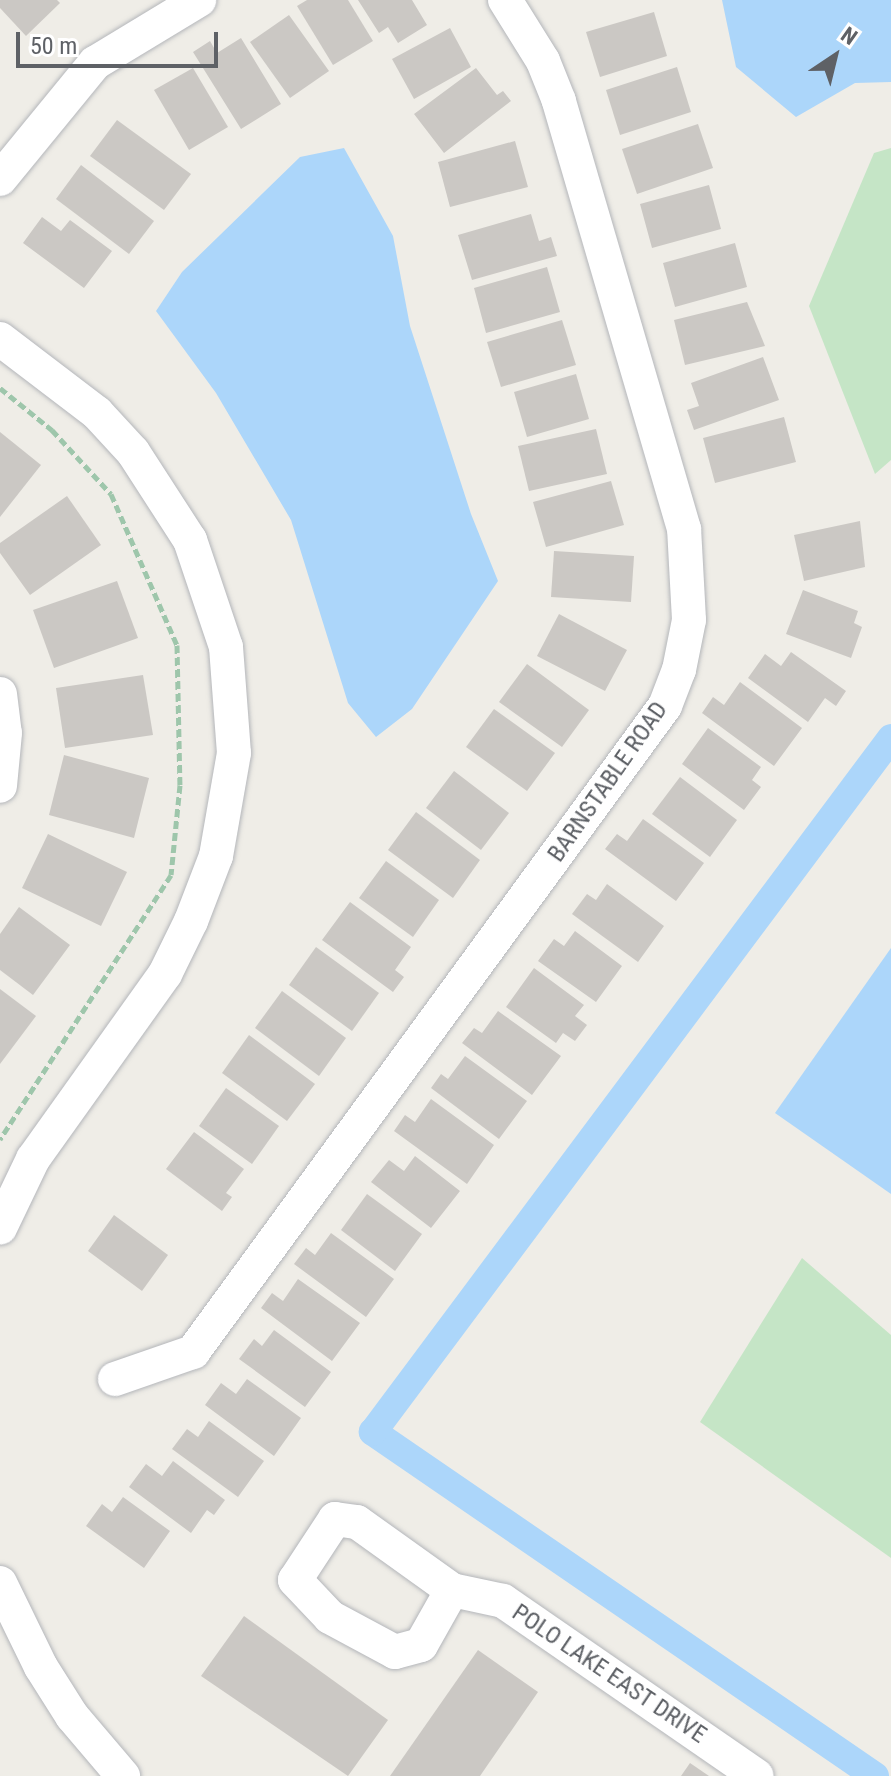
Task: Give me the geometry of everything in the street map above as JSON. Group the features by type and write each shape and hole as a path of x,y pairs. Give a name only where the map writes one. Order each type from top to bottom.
{"street":[{"path":"0,179 95,63 199,0"},
{"name":"BARNSTABLE ROAD","path":"115,1379 193,1352 665,706 679,670 689,620 684,529 559,101 543,61 505,0"},
{"path":"0,339 97,413 133,452 190,540 226,647 234,753 216,856 191,921 165,974 33,1159 0,1228"},
{"path":"0,694 5,733 0,786"},
{"path":"0,1583 41,1667 72,1716 123,1776"},
{"name":"POLO LAKE EAST DRIVE","path":"452,1590 503,1601 757,1776"}],"path":[{"path":"0,388 52,430 111,494 177,645 180,785 171,875 0,1139"}],"green space":[{"path":"891,148 891,460 875,474 809,306 874,153"},
{"path":"802,1258 891,1335 891,1558 700,1422"}],"water":[{"path":"722,0 891,0 891,82 855,83 796,117 736,67"},
{"path":"344,148 393,236 410,326 471,514 498,581 412,709 376,737 348,703 291,520 216,393 156,311 182,272 300,157"},
{"path":"891,948 891,1194 775,1113"}],"building":[{"path":"0,0 57,0 60,3 26,36 0,8"},
{"path":"307,0 348,0 373,41 333,65 297,6"},
{"path":"358,0 412,0 427,25 398,43 388,27 379,33"},
{"path":"654,12 667,56 600,77 586,32"},
{"path":"289,15 329,71 290,98 250,42"},
{"path":"450,28 471,67 414,99 392,59"},
{"path":"241,38 281,104 241,129 193,52 210,41 217,53"},
{"path":"677,67 691,112 620,135 606,90"},
{"path":"193,68 228,127 189,150 154,90"},
{"path":"476,68 497,95 503,91 511,101 444,153 414,114"},
{"path":"117,120 191,174 164,210 90,156"},
{"path":"698,124 713,168 637,194 622,149"},
{"path":"515,141 528,187 450,207 438,162"},
{"path":"81,165 154,221 129,254 56,199"},
{"path":"709,185 721,229 652,248 640,204"},
{"path":"531,214 539,241 551,237 557,256 472,280 458,235"},
{"path":"42,217 61,231 70,220 112,251 84,288 23,243"},
{"path":"735,243 747,287 675,307 663,263"},
{"path":"547,267 560,312 486,333 474,288"},
{"path":"747,302 765,346 685,365 674,320"},
{"path":"562,320 576,365 501,387 487,342"},
{"path":"763,357 779,400 694,430 687,410 699,406 691,383"},
{"path":"576,374 589,419 527,437 514,392"},
{"path":"784,417 796,462 715,483 703,438"},
{"path":"596,429 607,474 529,491 518,446"},
{"path":"0,432 41,465 0,517"},
{"path":"611,481 624,525 546,547 533,502"},
{"path":"67,496 101,545 30,595 0,553 0,543"},
{"path":"860,521 865,567 804,581 794,535"},
{"path":"554,551 634,556 631,602 551,597"},
{"path":"117,581 138,638 54,668 33,610"},
{"path":"803,590 858,611 854,623 862,627 851,658 786,634"},
{"path":"559,614 627,650 605,691 537,656"},
{"path":"791,652 846,691 836,706 825,698 808,722 748,678 765,654 781,666"},
{"path":"527,664 589,710 562,747 499,702"},
{"path":"143,675 153,735 65,748 56,688"},
{"path":"740,682 802,728 774,766 702,713 713,697 724,705"},
{"path":"494,709 555,753 527,791 466,747"},
{"path":"708,728 761,767 752,780 761,787 744,810 682,764"},
{"path":"64,755 149,778 134,838 49,815"},
{"path":"454,771 509,813 481,850 426,808"},
{"path":"680,777 737,820 710,857 652,814"},
{"path":"416,812 480,860 453,898 388,850"},
{"path":"643,819 704,863 676,901 605,849 617,834 627,841"},
{"path":"48,834 127,872 101,926 22,888"},
{"path":"386,861 439,900 413,937 359,898"},
{"path":"607,884 664,926 638,962 572,914 587,894 596,900"},
{"path":"350,902 411,947 395,970 404,977 393,992 322,940"},
{"path":"19,907 70,945 33,995 0,970 0,934"},
{"path":"575,931 622,966 596,1002 538,961 554,939 564,946"},
{"path":"316,947 379,993 352,1031 289,985"},
{"path":"534,968 584,1005 575,1016 587,1025 575,1041 563,1033 556,1043 506,1007"},
{"path":"0,989 36,1016 0,1064"},
{"path":"282,991 346,1038 319,1076 255,1028"},
{"path":"498,1011 561,1056 532,1095 462,1043 474,1028 482,1033"},
{"path":"249,1035 315,1084 287,1121 222,1073"},
{"path":"465,1056 527,1101 499,1139 431,1088 441,1074 448,1079"},
{"path":"226,1088 279,1126 252,1164 199,1126"},
{"path":"431,1099 494,1145 467,1184 394,1131 405,1115 415,1122"},
{"path":"194,1132 244,1169 226,1193 232,1197 222,1211 166,1169"},
{"path":"415,1156 460,1191 431,1228 371,1182 389,1160 404,1171"},
{"path":"367,1194 422,1234 395,1271 341,1230"},
{"path":"114,1215 168,1255 142,1291 88,1251"},
{"path":"331,1233 394,1279 366,1317 294,1264 306,1248 315,1255"},
{"path":"298,1279 360,1323 332,1361 261,1308 272,1293 283,1301"},
{"path":"274,1330 331,1372 305,1407 239,1359 254,1339 262,1346"},
{"path":"247,1379 301,1418 274,1456 205,1405 221,1383 236,1394"},
{"path":"209,1421 264,1461 238,1497 172,1449 187,1429 198,1437"},
{"path":"173,1461 225,1500 214,1515 207,1510 191,1533 129,1487 146,1464 162,1476"},
{"path":"123,1497 170,1531 144,1568 86,1526 102,1504 112,1512"},
{"path":"244,1616 388,1720 348,1776 201,1676"},
{"path":"478,1650 538,1692 480,1776 390,1776"},
{"path":"690,1763 709,1776 681,1776"}],"waterway":[{"path":"875,1776 373,1432 891,738"}]}
